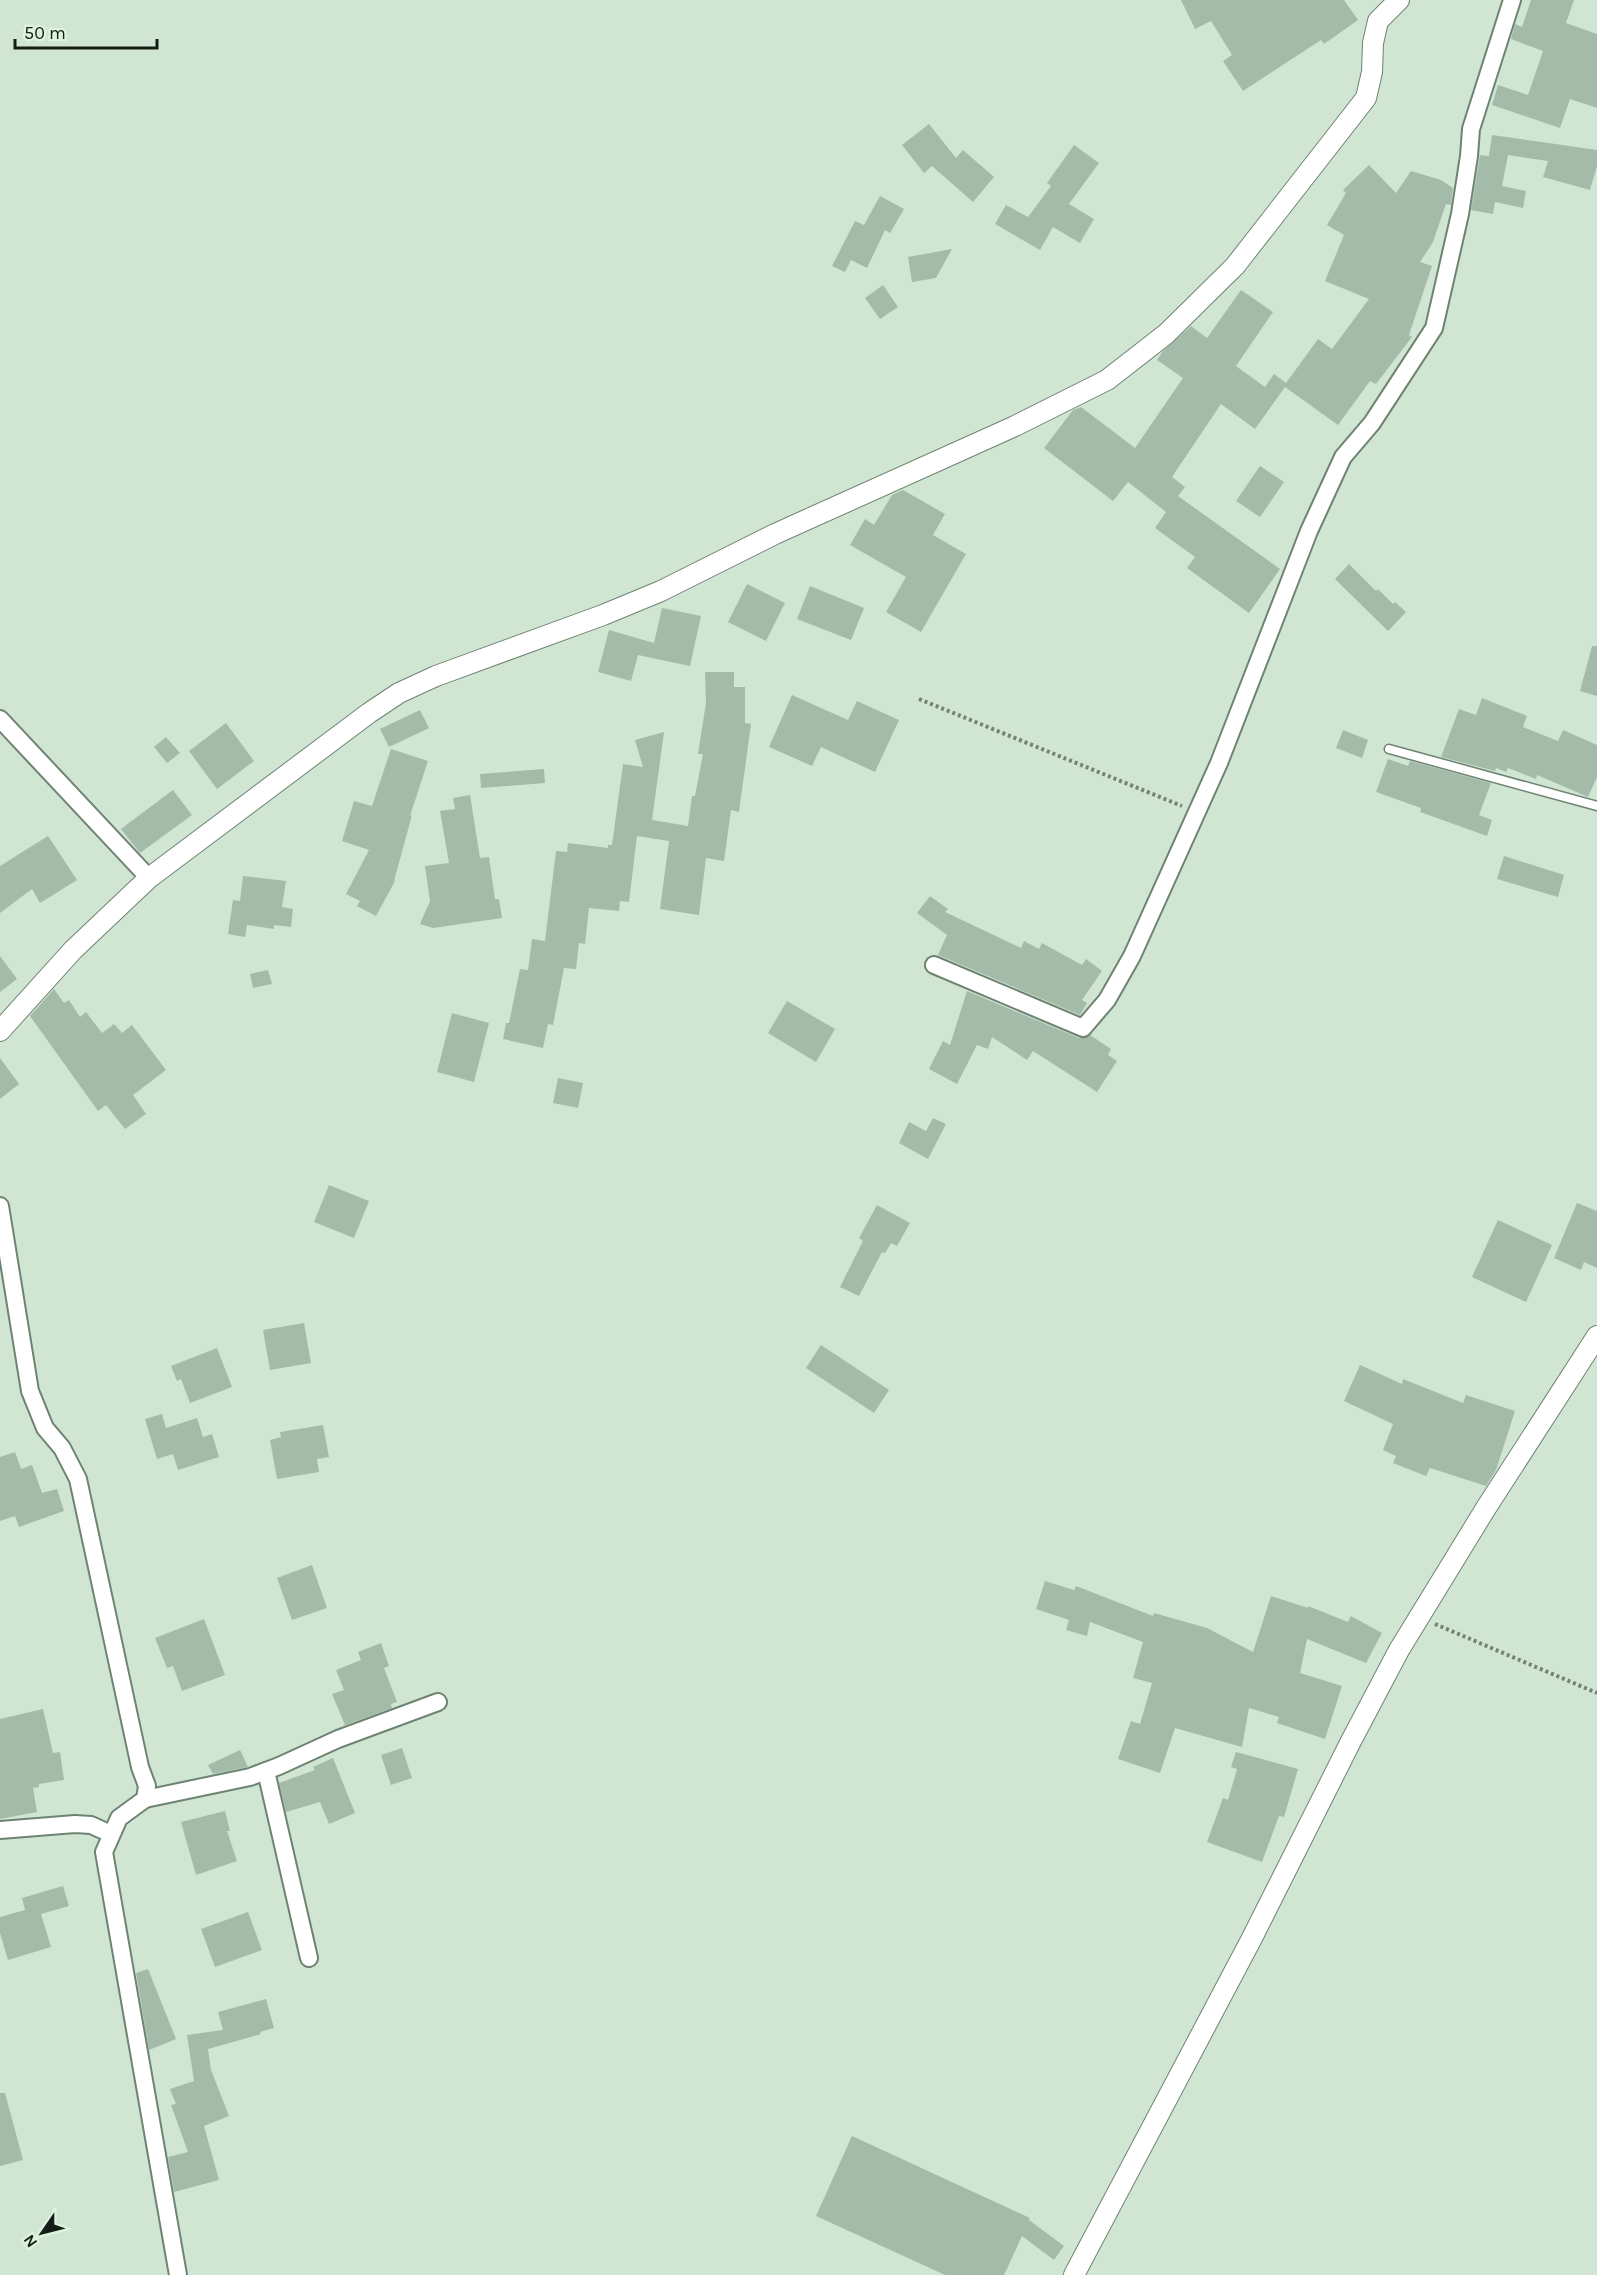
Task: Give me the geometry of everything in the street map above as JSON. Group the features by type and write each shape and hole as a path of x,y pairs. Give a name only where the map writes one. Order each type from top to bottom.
{"street":[{"path":"0,1032 73,950 149,878 360,719 399,693 436,676 603,615 661,591 775,534 1015,426 1107,380 1166,334 1235,266 1366,98 1372,72 1373,43 1378,21 1398,0"},
{"path":"934,965 1083,1028 1107,1000 1132,956 1219,763 1310,531 1343,457 1372,423 1434,328 1460,214 1471,129 1512,0"},
{"path":"0,719 149,878"},
{"path":"0,1206 30,1391 45,1428 62,1448 78,1479 140,1767 147,1786 145,1799"},
{"path":"1074,2275 1252,1938 1350,1741 1420,1617 1486,1508 1597,1336"},
{"path":"178,2275 104,1851 111,1834 119,1818 145,1799 250,1777 338,1739 438,1702"},
{"path":"266,1771 309,1958"},
{"path":"0,1830 75,1824 91,1825 111,1834"}],"lane":[{"path":"1389,748 1597,806"}],"path":[{"path":"919,699 1197,812"},
{"path":"1420,1617 1597,1693"}],"building":[{"path":"1181,0 1344,0 1358,20 1324,44 1321,40 1243,91 1223,61 1232,55 1211,21 1195,29"},
{"path":"1531,0 1574,0 1566,23 1597,34 1597,108 1570,99 1560,128 1492,105 1498,85 1528,95 1543,51 1511,39 1515,24 1522,27"},
{"path":"929,124 956,158 963,150 994,177 973,202 932,166 924,173 902,145"},
{"path":"1492,135 1597,150 1597,166 1590,190 1543,177 1548,161 1508,155 1502,186 1526,191 1523,208 1495,202 1493,214 1471,210 1480,155 1489,156"},
{"path":"1074,145 1099,163 1069,204 1094,219 1080,243 1053,227 1040,250 995,224 1006,205 1028,217 1051,186 1047,183"},
{"path":"1369,165 1396,193 1411,171 1441,180 1453,188 1451,205 1446,204 1433,242 1420,262 1432,266 1409,335 1412,337 1376,384 1370,381 1338,425 1285,387 1255,429 1221,404 1172,477 1185,487 1178,496 1280,569 1249,613 1187,568 1195,557 1155,528 1166,512 1128,482 1113,501 1044,448 1073,410 1081,407 1135,448 1183,378 1157,360 1163,351 1191,326 1207,338 1241,290 1273,312 1236,366 1265,387 1274,374 1286,383 1318,339 1332,349 1369,299 1325,281 1344,235 1327,225 1346,193 1343,190"},
{"path":"880,196 904,209 890,233 885,230 867,268 851,260 845,272 832,266 855,221 864,225"},
{"path":"952,249 936,278 912,282 908,257"},
{"path":"883,285 898,307 880,319 865,298"},
{"path":"1260,466 1284,482 1260,517 1236,501"},
{"path":"903,490 945,514 933,535 966,554 921,632 886,612 906,577 850,545 865,519 874,525 892,495"},
{"path":"1349,564 1376,591 1378,589 1393,604 1395,602 1406,612 1388,631 1335,579"},
{"path":"747,584 785,603 766,641 728,622"},
{"path":"810,586 864,608 851,640 797,619"},
{"path":"662,608 701,616 690,666 638,655 631,681 598,672 609,630 654,643"},
{"path":"1592,646 1597,646 1597,696 1580,691"},
{"path":"705,672 734,672 734,687 745,687 745,723 751,724 739,812 731,810 724,861 706,858 699,915 660,909 669,841 637,836 629,902 620,901 619,911 589,908 585,944 579,943 576,969 564,968 553,1025 548,1024 543,1048 503,1039 506,1023 509,1023 520,969 528,970 532,939 545,941 556,851 567,852 568,843 608,848 608,845 612,845 623,764 643,767 635,740 664,732 652,820 688,826 692,796 695,796 703,754 698,754 706,703"},
{"path":"792,695 848,720 857,701 899,720 875,772 821,747 812,766 769,747"},
{"path":"1482,698 1527,716 1523,727 1558,741 1563,730 1597,745 1597,777 1588,797 1537,775 1536,779 1508,768 1506,772 1496,768 1495,771 1441,757 1459,709 1476,715"},
{"path":"420,710 429,728 389,747 380,729"},
{"path":"226,723 254,761 217,789 189,751"},
{"path":"1343,730 1368,740 1362,758 1336,748"},
{"path":"166,737 180,753 167,763 154,747"},
{"path":"391,749 428,761 410,816 412,815 395,881 376,916 357,906 360,901 346,894 369,850 342,841 354,801 372,806"},
{"path":"1388,759 1408,766 1410,761 1491,783 1479,815 1492,820 1487,836 1420,812 1421,808 1376,792"},
{"path":"544,769 545,783 481,788 480,774"},
{"path":"173,790 192,815 140,853 121,829"},
{"path":"470,795 480,858 489,857 495,899 499,899 502,918 433,928 420,924 430,901 425,866 449,863 440,811 455,809 453,798"},
{"path":"48,836 77,880 40,903 32,889 0,913 0,866"},
{"path":"1504,856 1564,875 1558,897 1497,879"},
{"path":"243,876 286,881 282,907 293,909 291,927 274,925 274,929 247,925 245,937 228,934 233,900 240,901"},
{"path":"930,896 948,909 945,912 1021,948 1024,941 1039,949 1042,943 1082,965 1086,959 1102,971 1082,1000 1087,1003 1080,1015 938,955 947,935 917,913"},
{"path":"0,956 17,979 0,992"},
{"path":"268,970 272,984 253,988 250,974"},
{"path":"54,989 64,1003 69,1000 80,1017 86,1012 102,1033 114,1024 122,1033 132,1025 166,1070 133,1095 146,1114 125,1129 106,1105 98,1111 30,1016"},
{"path":"967,991 1079,1038 1090,1035 1111,1049 1108,1055 1117,1061 1097,1092 1033,1051 1027,1060 992,1037 988,1049 977,1045 957,1084 929,1069 943,1041 950,1045"},
{"path":"787,1001 835,1029 816,1062 768,1033"},
{"path":"452,1013 489,1023 474,1082 437,1072"},
{"path":"0,1058 19,1084 0,1099"},
{"path":"558,1078 583,1083 578,1108 553,1103"},
{"path":"933,1118 946,1124 928,1159 899,1143 909,1122 926,1131"},
{"path":"329,1185 369,1201 354,1238 314,1222"},
{"path":"1577,1203 1597,1211 1597,1268 1584,1262 1581,1270 1554,1258"},
{"path":"877,1205 910,1223 897,1246 891,1243 885,1253 882,1252 859,1296 840,1287 863,1241 859,1238"},
{"path":"1498,1220 1552,1245 1526,1302 1472,1277"},
{"path":"304,1323 311,1363 270,1370 263,1330"},
{"path":"821,1345 889,1390 874,1413 806,1368"},
{"path":"217,1348 232,1387 190,1403 181,1379 177,1381 171,1366"},
{"path":"1360,1365 1402,1384 1403,1379 1463,1403 1466,1395 1515,1411 1496,1470 1486,1486 1430,1468 1426,1476 1393,1463 1396,1456 1383,1450 1393,1424 1344,1401"},
{"path":"162,1414 166,1428 197,1418 203,1437 212,1434 219,1457 178,1470 173,1454 157,1459 145,1419"},
{"path":"323,1425 329,1457 317,1459 319,1472 277,1479 270,1440 281,1437 280,1432"},
{"path":"15,1452 21,1469 32,1465 42,1493 57,1489 64,1511 19,1527 15,1516 0,1521 0,1457"},
{"path":"312,1565 327,1608 292,1620 277,1578"},
{"path":"1045,1581 1074,1590 1076,1586 1153,1616 1154,1613 1207,1628 1253,1652 1271,1596 1308,1608 1308,1606 1348,1622 1351,1616 1382,1633 1366,1663 1307,1639 1300,1673 1342,1686 1325,1739 1277,1723 1279,1717 1249,1708 1242,1747 1175,1728 1160,1773 1118,1759 1131,1721 1140,1724 1152,1683 1133,1678 1143,1642 1090,1622 1087,1636 1066,1630 1069,1620 1036,1609"},
{"path":"204,1619 225,1675 182,1691 173,1666 167,1668 155,1638"},
{"path":"381,1643 389,1666 384,1668 397,1702 391,1704 392,1708 345,1725 332,1694 344,1690 336,1670 361,1660 358,1652"},
{"path":"43,1709 53,1753 60,1752 64,1780 39,1784 39,1787 33,1788 37,1812 0,1819 0,1719"},
{"path":"402,1748 412,1778 391,1785 381,1755"},
{"path":"240,1750 248,1767 213,1774 208,1765"},
{"path":"1236,1752 1298,1769 1284,1817 1279,1816 1262,1862 1207,1842 1223,1798 1228,1800 1237,1769 1231,1767"},
{"path":"333,1758 355,1813 329,1824 320,1802 286,1812 279,1783 315,1770 313,1767"},
{"path":"225,1811 230,1831 227,1831 237,1861 196,1875 181,1822"},
{"path":"63,1886 69,1906 41,1914 51,1947 8,1960 0,1933 0,1917 25,1910 22,1898"},
{"path":"248,1912 262,1950 215,1967 201,1929"},
{"path":"148,1969 176,2039 149,2050 136,1973"},
{"path":"266,1999 274,2028 208,2049 211,2070 229,2116 204,2126 219,2180 174,2192 168,2157 188,2152 171,2105 176,2104 170,2089 194,2081 187,2035 223,2030 218,2012"},
{"path":"0,2093 5,2093 23,2160 0,2166"},
{"path":"852,2136 1030,2218 1029,2220 1064,2246 1054,2260 1022,2236 1004,2275 945,2275 816,2216"}]}
